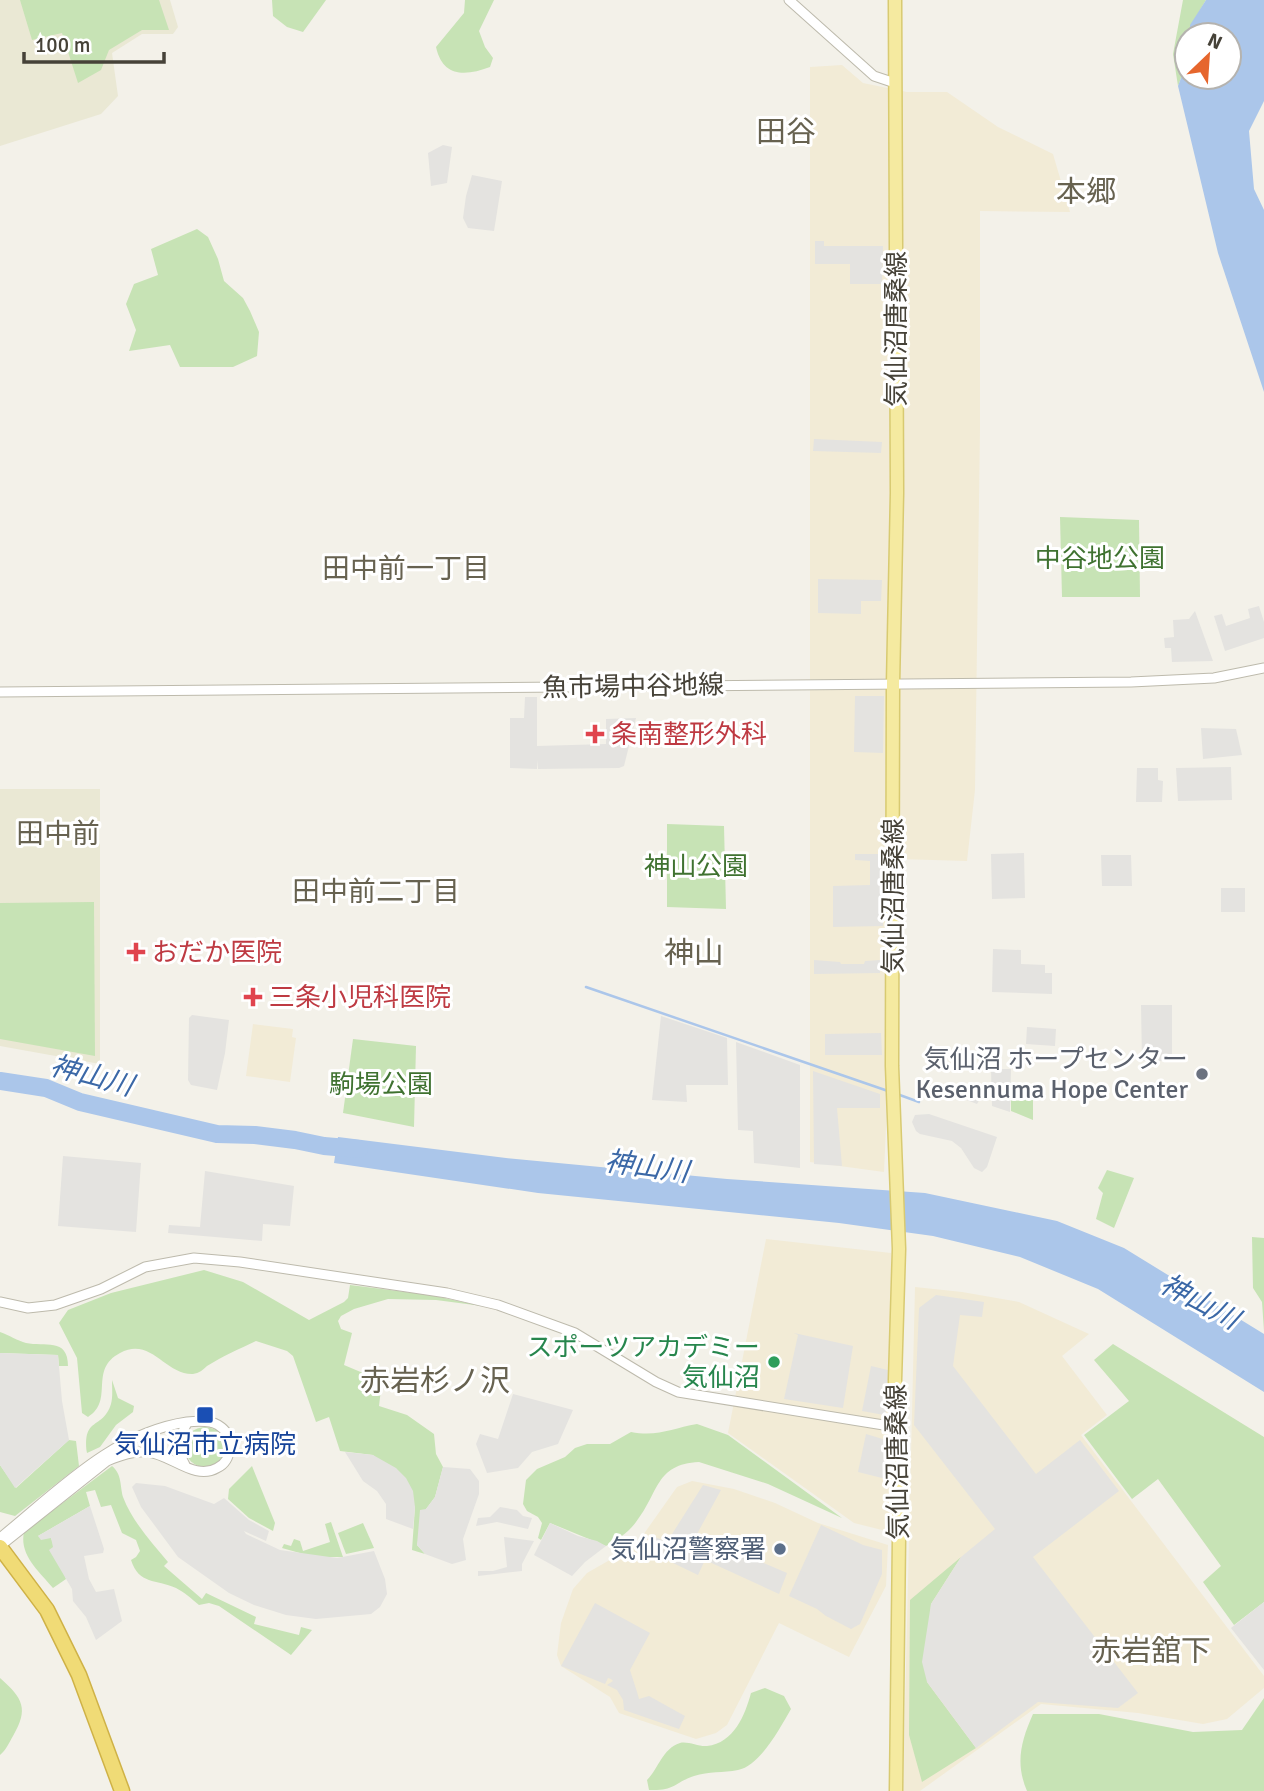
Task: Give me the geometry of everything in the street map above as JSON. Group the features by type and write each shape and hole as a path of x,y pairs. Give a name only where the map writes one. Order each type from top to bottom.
{"highway":[{"path":"0,1546 47,1610 79,1675 122,1791"}],"main road":[{"name":"気仙沼唐桑線","path":"895,0 897,493 893,684 892,1079 899,1248 896,1322 899,1538 896,1791"}],"street":[{"path":"789,0 874,76 895,83"},
{"name":"魚市場中谷地線","path":"0,692 1187,680 1214,678 1264,668"},
{"path":"0,1302 28,1308 55,1306 101,1289 145,1267 194,1258 240,1262 447,1293 489,1303 575,1333 656,1382 678,1392 896,1427"},
{"path":"186,1466 180,1455 178,1438 187,1423"},
{"path":"0,1538 99,1457 131,1438 165,1426 215,1423 226,1430 231,1441 230,1454 224,1465 209,1473 198,1472 148,1452 128,1453 107,1461 0,1546"}],"shaded area":[{"path":"0,0 170,0 178,27 173,34 142,34 112,53 118,96 101,114 0,146"},
{"path":"842,65 863,83 907,92 947,92 998,127 1053,154 1070,212 980,211 975,790 967,861 898,859 884,1172 810,1162 810,67"},
{"path":"443,145 452,147 447,183 431,186 428,153"},
{"path":"472,175 502,181 494,231 468,228 463,218"},
{"path":"815,241 824,241 824,246 883,246 882,284 850,284 850,264 815,264"},
{"path":"814,439 882,442 881,453 813,451"},
{"path":"818,579 882,580 881,601 861,601 861,614 818,613"},
{"path":"1259,606 1264,622 1264,638 1225,651 1214,616 1222,614 1226,626 1250,618 1248,609"},
{"path":"1195,611 1213,661 1172,662 1171,648 1165,648 1164,638 1174,637 1173,620 1189,619"},
{"path":"855,696 884,696 883,753 854,752"},
{"path":"525,697 537,697 537,746 606,744 606,719 636,718 624,766 538,769 537,760 537,769 510,768 510,718 524,718"},
{"path":"1201,728 1236,729 1242,755 1203,759"},
{"path":"1231,767 1232,800 1178,801 1176,768"},
{"path":"1137,768 1158,768 1158,780 1163,781 1162,802 1136,802"},
{"path":"0,789 100,789 100,1064 0,1046"},
{"path":"1024,853 1025,898 992,899 991,854"},
{"path":"855,854 882,854 883,926 833,927 833,886 870,885 870,861 855,860"},
{"path":"1101,855 1131,855 1132,886 1102,886"},
{"path":"1221,888 1245,888 1245,912 1221,912"},
{"path":"993,949 1021,950 1021,964 1045,965 1045,973 1052,973 1052,994 992,992"},
{"path":"814,960 864,964 865,961 880,960 880,973 814,974"},
{"path":"1141,1005 1172,1005 1172,1061 1142,1061"},
{"path":"192,1015 229,1020 217,1090 191,1085 188,1080 189,1018"},
{"path":"661,1016 727,1038 728,1085 686,1085 687,1102 652,1100"},
{"path":"253,1024 293,1029 292,1037 296,1038 290,1082 246,1076"},
{"path":"1027,1027 1056,1029 1055,1046 1026,1044"},
{"path":"881,1033 882,1055 825,1055 825,1034"},
{"path":"736,1042 800,1065 800,1168 754,1163 753,1131 738,1130"},
{"path":"991,1069 1011,1069 1010,1112 992,1106"},
{"path":"813,1071 880,1094 880,1108 837,1108 842,1166 814,1164"},
{"path":"980,1084 981,1097 977,1104 928,1085"},
{"path":"929,1114 997,1137 987,1167 982,1172 974,1168 961,1148 952,1141 916,1131 912,1122 915,1115"},
{"path":"63,1156 141,1163 136,1232 58,1226"},
{"path":"205,1171 294,1186 290,1226 263,1224 262,1241 168,1233 169,1225 200,1227"},
{"path":"766,1239 891,1253 894,1533 854,1523 728,1433"},
{"path":"915,1287 1019,1302 1089,1334 1062,1356 1107,1415 1081,1435 1264,1676 1264,1688 1227,1719 1203,1724 1138,1713 1041,1704 920,1791 903,1791"},
{"path":"936,1295 984,1302 982,1317 960,1315 953,1366 1036,1474 1080,1440 1119,1491 1033,1557 1138,1693 1118,1708 1038,1702 976,1748 927,1682 922,1662 931,1604 961,1557 995,1529 914,1425 919,1308"},
{"path":"794,1333 853,1346 843,1408 784,1399 798,1335"},
{"path":"0,1353 58,1355 69,1440 15,1488 0,1465"},
{"path":"871,1366 888,1370 888,1407 884,1415 862,1411"},
{"path":"513,1394 573,1410 558,1444 532,1452 518,1468 487,1473 476,1444 480,1434 498,1439"},
{"path":"866,1434 886,1440 886,1479 858,1472"},
{"path":"345,1452 373,1455 396,1468 406,1478 413,1491 413,1529 386,1519 386,1504 377,1491 363,1481"},
{"path":"443,1467 470,1469 479,1481 479,1494 463,1539 466,1560 452,1564 425,1554 417,1545 420,1510 426,1509 435,1497"},
{"path":"692,1481 734,1489 775,1503 818,1523 888,1545 886,1586 849,1657 779,1623 727,1725 716,1733 696,1739 619,1713 610,1697 561,1666 557,1655 561,1623 573,1589 587,1573 636,1545 677,1487"},
{"path":"136,1483 165,1486 214,1504 224,1498 249,1520 269,1531 266,1541 244,1531 246,1534 280,1550 337,1558 374,1551 385,1579 387,1594 380,1607 371,1614 316,1619 286,1615 254,1605 229,1593 178,1557 141,1507 132,1487"},
{"path":"703,1485 721,1490 697,1534 787,1573 779,1594 705,1560 698,1575 646,1550 655,1537 667,1542"},
{"path":"90,1506 104,1549 103,1553 84,1556 89,1579 96,1592 114,1589 122,1621 96,1640 86,1617 73,1601 72,1589 49,1550 53,1547 51,1538 41,1540 38,1536"},
{"path":"500,1507 517,1510 523,1516 532,1518 528,1529 497,1522 476,1526 478,1518 490,1517"},
{"path":"550,1523 606,1546 572,1576 534,1555"},
{"path":"821,1525 863,1545 882,1550 882,1574 860,1624 851,1629 789,1596"},
{"path":"504,1537 534,1541 522,1564 522,1571 478,1576 478,1571 507,1567"},
{"path":"1264,1602 1264,1670 1231,1628"},
{"path":"595,1603 650,1633 630,1670 639,1699 649,1696 685,1716 679,1729 624,1710 623,1700 617,1690 607,1685 613,1681 611,1679 608,1678 605,1684 561,1666"}],"green space":[{"path":"20,0 159,0 169,30 142,30 109,50 101,70 78,83 62,33 32,40"},
{"path":"272,0 326,0 303,32 287,27 273,16"},
{"path":"465,0 494,0 479,31 493,58 490,67 464,73 444,64 436,47 464,13"},
{"path":"1183,0 1206,0 1193,21 1179,21"},
{"path":"197,229 208,237 224,281 243,298 259,332 257,356 233,367 180,367 170,345 129,351 136,330 126,304 134,284 158,275 151,249"},
{"name":"中谷地公園","path":"1060,517 1139,520 1140,597 1062,597"},
{"name":"神山公園","path":"667,824 724,826 726,909 667,907"},
{"path":"94,902 95,1056 0,1039 0,903"},
{"name":"駒場公園","path":"353,1039 416,1046 414,1127 343,1113"},
{"path":"1011,1087 1033,1087 1033,1120 1011,1111"},
{"path":"1107,1170 1134,1178 1114,1228 1096,1219 1103,1193 1098,1188"},
{"path":"1252,1237 1264,1238 1264,1331 1262,1302 1253,1288"},
{"path":"204,1270 243,1282 309,1320 344,1302 348,1298 350,1285 430,1295 482,1306 436,1300 388,1299 354,1309 341,1316 338,1321 341,1329 352,1333 344,1365 382,1381 379,1406 407,1415 434,1434 436,1454 443,1467 435,1497 426,1509 417,1545 425,1554 412,1550 415,1507 373,1455 340,1451 329,1417 316,1422 293,1356 287,1351 256,1341 193,1374 174,1369 149,1352 131,1349 120,1353 105,1368 102,1394 96,1410 88,1417 82,1413 77,1358 59,1323 68,1310 111,1293"},
{"path":"0,1332 26,1343 59,1347 67,1357 68,1366 59,1366 58,1355 0,1353"},
{"path":"1113,1344 1264,1437 1264,1602 1234,1625 1203,1582 1221,1566 1158,1479 1132,1499 1084,1435 1129,1401 1094,1360"},
{"path":"112,1380 118,1398 134,1406 133,1412 116,1425 100,1447 87,1453 86,1441 90,1428 103,1417 111,1404"},
{"path":"697,1424 728,1435 842,1518 768,1484 699,1462 674,1468 666,1474 633,1526 606,1546 550,1523 541,1540 538,1538 542,1523 538,1517 527,1511 523,1504 526,1480 537,1469 587,1444 610,1444 631,1432 657,1433"},
{"path":"205,1427 213,1428 219,1433 224,1439 224,1455 219,1461 213,1466 205,1467 197,1466 191,1461 186,1455 185,1447 186,1439 191,1433 197,1428"},
{"path":"69,1440 76,1441 79,1466 15,1516 0,1512 0,1465 16,1488"},
{"path":"112,1466 119,1476 123,1497 132,1515 168,1562 164,1566 202,1599 206,1593 256,1617 254,1624 299,1635 301,1627 312,1630 291,1655 219,1606 209,1603 199,1605 176,1588 139,1574 131,1560 140,1551 136,1540 122,1533 111,1505 101,1507 95,1490 86,1492 90,1506 38,1536 51,1538 66,1579 53,1588 27,1555 24,1532"},
{"path":"252,1466 275,1523 273,1531 249,1518 228,1499 229,1489"},
{"path":"331,1522 343,1557 314,1557 282,1548 284,1544 291,1546 294,1539 300,1541 303,1551 330,1542 325,1524"},
{"path":"363,1523 374,1548 346,1554 338,1533"},
{"path":"961,1557 931,1604 927,1682 976,1748 922,1782 909,1735 910,1600"},
{"path":"0,1678 18,1698 22,1711 18,1727 0,1755"},
{"path":"765,1688 784,1696 791,1709 762,1754 738,1770 700,1774 670,1788 649,1790 647,1780 669,1750 680,1743 707,1746 724,1740 742,1719 751,1693"},
{"path":"1264,1698 1264,1791 1027,1791 1023,1781 1021,1752 1033,1714 1099,1714 1193,1732 1242,1730"}],"water":[{"path":"1206,0 1264,0 1264,101 1249,131 1254,189 1264,210 1264,392 1218,253 1179,91 1243,91 1243,21 1193,21"},
{"path":"338,1137 506,1158 727,1179 925,1193 1057,1221 1124,1248 1264,1334 1264,1392 1098,1289 1020,1257 933,1236 839,1223 538,1193 334,1163"}],"waterway":[{"path":"586,987 888,1091"},
{"name":"神山川","path":"0,1081 46,1088 80,1102 217,1134 255,1135 359,1149"},
{"path":"897,1094 919,1102"}],"place":[{"name":"条南整形外科","path":"595,734"},
{"name":"おだか医院","path":"136,952"},
{"name":"三条小児科医院","path":"253,997"},
{"name":"気仙沼 ホープセンター Kesennuma Hope Center","path":"1202,1074"},
{"name":"スポーツアカデミー 気仙沼","path":"774,1362"},
{"name":"気仙沼市立病院","path":"205,1415"},
{"name":"気仙沼警察署","path":"780,1549"}],"district":[{"name":"田谷","path":"786,132"},
{"name":"本郷","path":"1086,192"},
{"name":"田中前一丁目","path":"406,568"},
{"name":"田中前","path":"58,833"},
{"name":"田中前二丁目","path":"376,891"},
{"name":"神山","path":"694,953"},
{"name":"赤岩杉ノ沢","path":"435,1381"},
{"name":"赤岩舘下","path":"1151,1651"}]}
